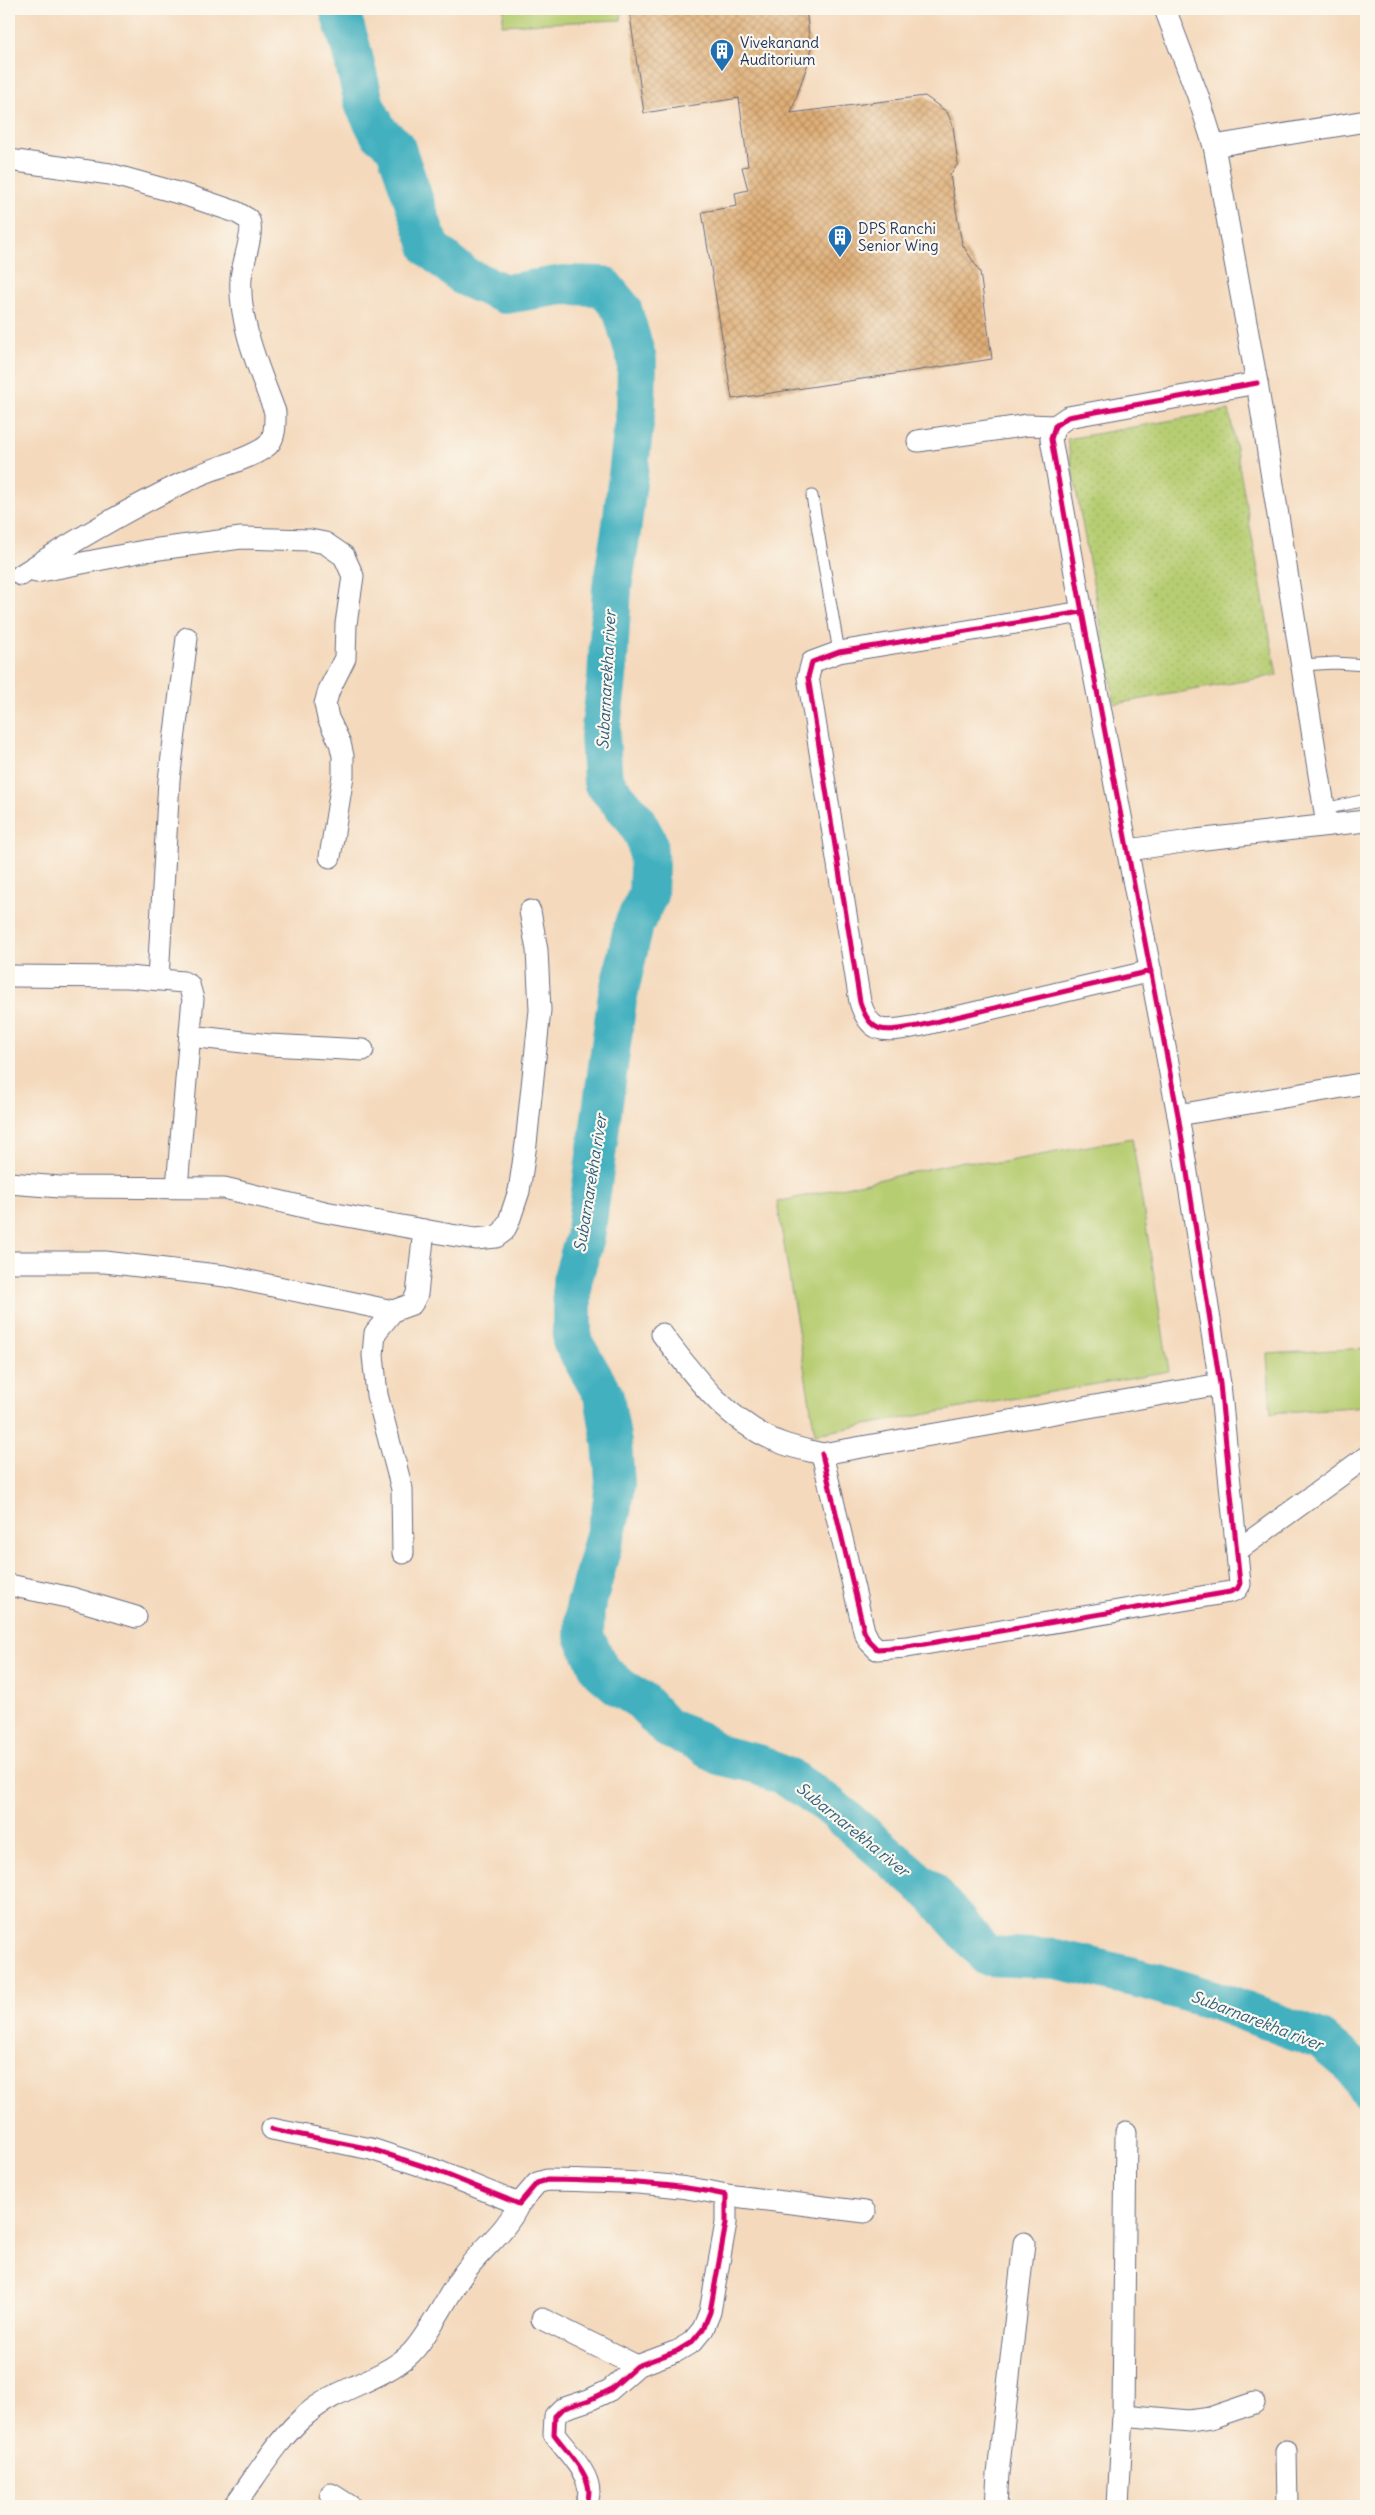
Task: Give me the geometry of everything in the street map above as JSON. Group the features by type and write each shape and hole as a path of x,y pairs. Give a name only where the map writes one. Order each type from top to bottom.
{"street":[{"path":"1166,9 1214,146 1257,383 1326,817"},
{"path":"1214,146 1366,121"},
{"path":"9,160 110,174 189,196 236,212 248,219 251,229 242,267 241,290 246,321 275,412 274,436 269,444 260,451 196,476 76,540 15,576"},
{"path":"822,1454 864,1631 869,1641 877,1649 888,1650 934,1643 1230,1592 1237,1589 1240,1584 1220,1384 1178,1115 1051,439 1055,426 1068,417 1257,383"},
{"path":"918,441 1028,424 1055,426"},
{"path":"15,576 100,558 241,538 310,540 325,543 344,556 353,576 346,624 345,658 329,690 325,704 328,718 344,756 343,776 330,857"},
{"path":"1082,612 839,652 812,662 808,677 860,1002 865,1017 870,1024 887,1031 918,1026 1151,971"},
{"path":"158,979 169,780 187,638"},
{"path":"1129,850 1326,817 1366,821"},
{"path":"9,1183 60,1187 224,1188 325,1212 424,1230 487,1239 504,1231 510,1222 519,1191 526,1144 540,1010 537,950 530,911"},
{"path":"9,976 158,979 183,982 192,991 177,1187"},
{"path":"190,1036 270,1046 363,1050"},
{"path":"1178,1115 1366,1084"},
{"path":"9,1262 104,1262 225,1276 393,1311 412,1304 417,1294 424,1230"},
{"path":"393,1311 376,1333 373,1356 377,1395 402,1489 403,1553"},
{"path":"662,1334 697,1380 732,1414 755,1430 784,1444 822,1454 1220,1384"},
{"path":"1238,1550 1366,1457"},
{"path":"9,1585 72,1598 136,1617"},
{"path":"272,2129 371,2149 435,2170 518,2204"},
{"path":"1118,2506 1123,2415 1126,2132"},
{"path":"234,2506 289,2433 306,2414 331,2396 397,2364 410,2355 461,2276 504,2230 518,2204 537,2183 547,2180 631,2183 704,2190 726,2195 865,2212"},
{"path":"585,2506 590,2488 587,2479 554,2434 555,2416 562,2409 589,2400 610,2390 637,2366 677,2351 692,2342 703,2329 710,2312 726,2223 726,2195"},
{"path":"996,2506 1024,2243"},
{"path":"542,2319 637,2366"},
{"path":"1123,2415 1188,2421 1210,2418 1254,2403"},
{"path":"1286,2451 1288,2506"},
{"path":"331,2494 350,2506"}],"lane":[{"path":"812,496 839,652"},
{"path":"1301,665 1335,663 1366,665"},
{"path":"1326,817 1366,800"}],"green space":[{"path":"504,9 622,9 621,20 502,25"},
{"path":"1229,410 1277,675 1115,704 1067,439"},
{"path":"1132,1138 1169,1371 815,1434 777,1202 964,1161 998,1163"},
{"path":"1366,1348 1366,1406 1271,1413 1267,1354"}],"building":[{"name":"DPS Ranchi Senior Wing","path":"629,9 806,9 811,54 791,113 925,96 947,112 953,126 958,164 950,175 962,244 980,272 992,359 732,399 702,212 737,206 735,193 748,190 742,167 748,166 739,98 644,113"}],"waterway":[{"name":"Subarnarekha river","path":"339,9 350,44 365,106 379,133 395,146 430,248 465,277 505,294 563,285 603,286 622,309 637,360 636,407 622,525 612,588 607,678 600,736 603,782 635,819 647,841 649,866 648,895 634,924 617,1000 585,1237 572,1281 572,1341 604,1396 612,1443 615,1483 611,1513 585,1609 584,1636 600,1670 621,1688 642,1701 667,1728 699,1741 719,1755 757,1764 794,1781 829,1805 934,1895 987,1956 1056,1959 1146,1980 1216,2001 1321,2040 1358,2071 1366,2087"}],"cycle path":[{"path":"822,1454 864,1631 869,1641 877,1649 907,1647 1230,1592 1237,1589 1240,1584 1220,1384 1178,1115 1051,439 1055,426 1068,417 1257,383"},
{"path":"1082,612 839,652 812,662 808,677 860,1002 869,1021 881,1029 888,1030 918,1026 1151,971"},
{"path":"272,2129 371,2149 435,2170 519,2204 537,2183 547,2180 659,2185 726,2195 726,2223 710,2312 703,2329 692,2342 677,2351 637,2366 610,2390 589,2400 562,2409 555,2416 554,2434 574,2459 585,2478 589,2497 585,2506"}],"place":[{"name":"Vivekanand Auditorium","path":"722,72"},
{"name":"DPS Ranchi Senior Wing","path":"840,258"}]}
